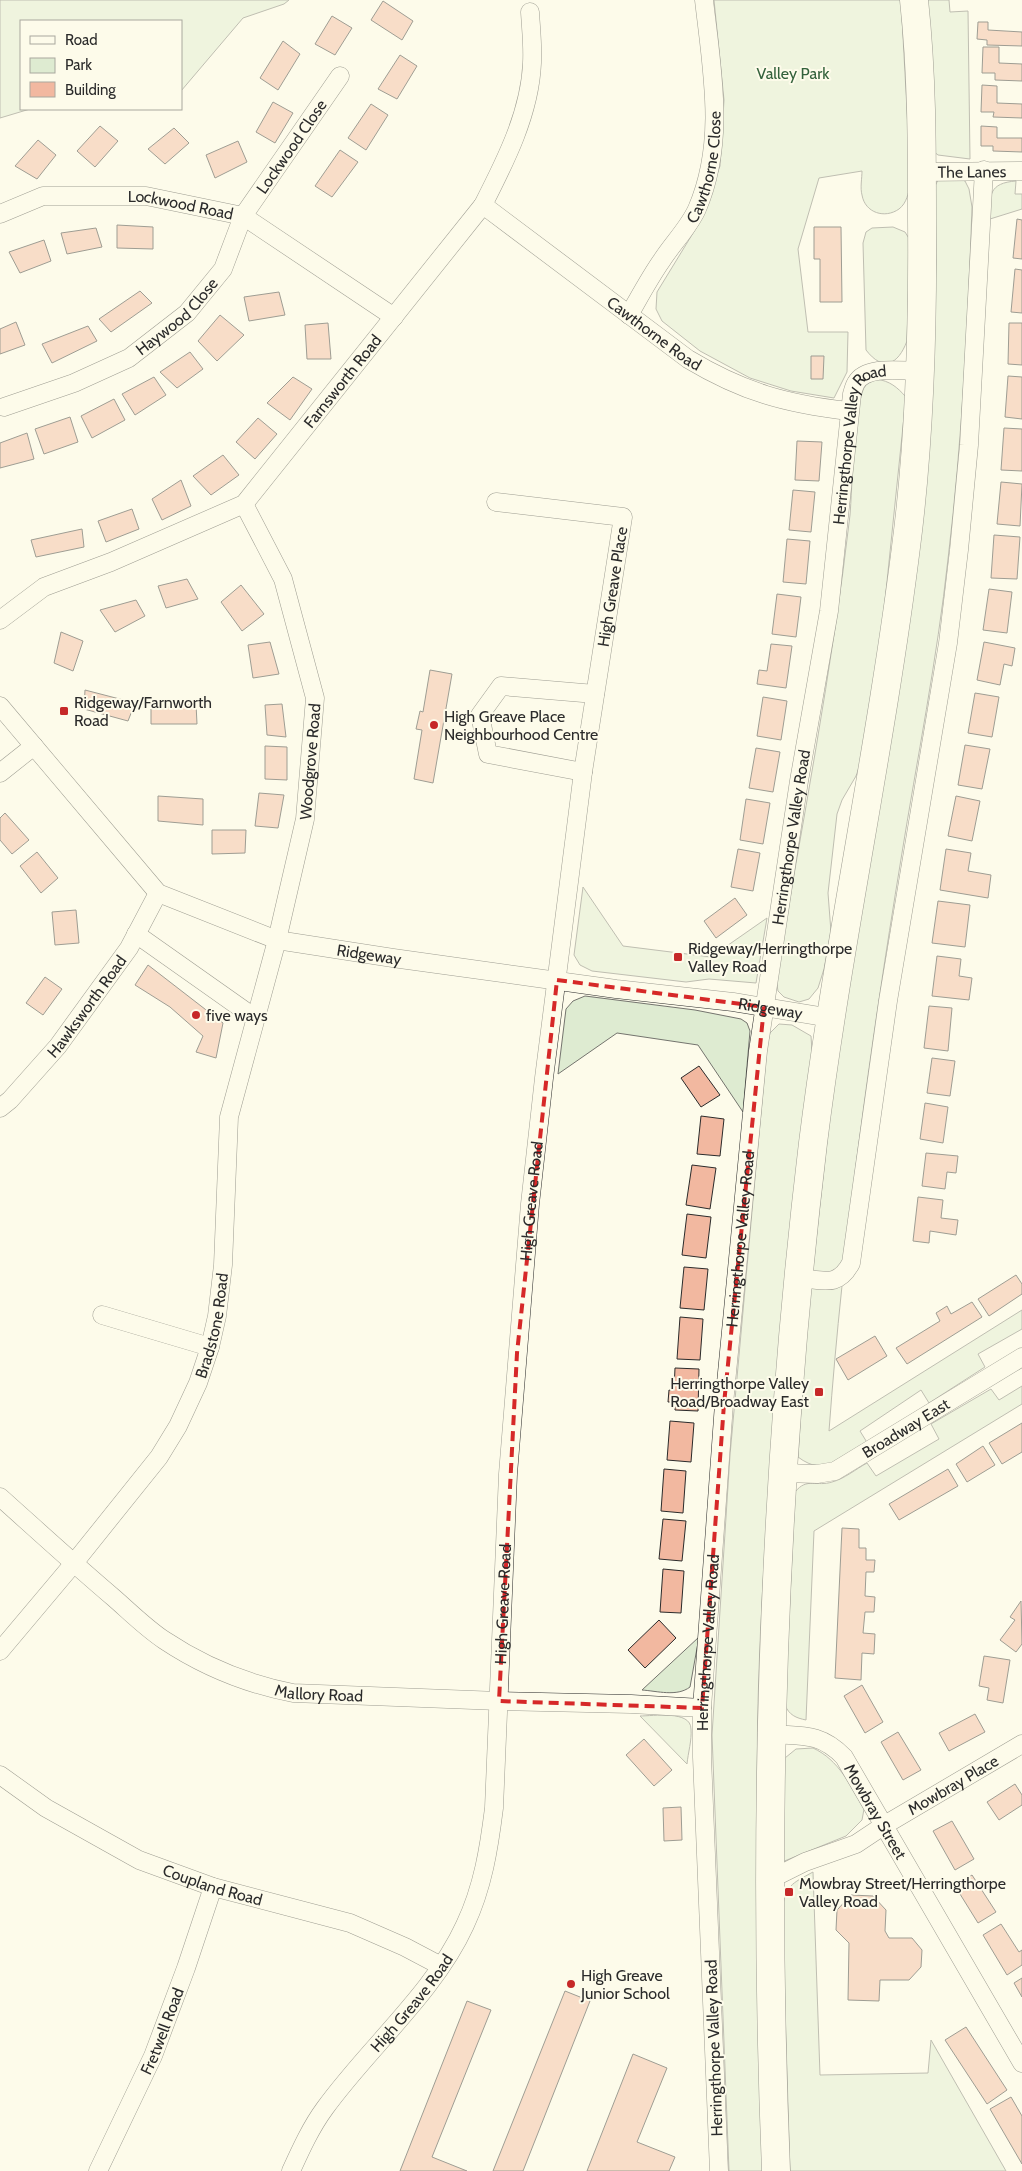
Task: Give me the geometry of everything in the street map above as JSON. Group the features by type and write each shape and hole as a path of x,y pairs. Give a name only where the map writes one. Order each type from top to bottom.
{"main road":[{"name":"Herringthorpe Valley Road","path":"776,2171 769,1880 775,1590 799,1278 814,1142 831,1018 896,620 907,541 920,371 922,277 921,109 914,0"}],"street":[{"name":"Cawthorne Close","path":"629,315 662,260 696,211 711,168 715,136 715,94 704,0"},
{"name":"Farnsworth Road","path":"0,620 44,587 112,562 244,504 483,205 504,164 527,94 532,64 530,12"},
{"name":"Lockwood Close","path":"243,216 340,76"},
{"path":"799,1278 831,1281 846,1274 851,1263 888,1001 952,606 970,445 984,170"},
{"name":"The Lanes","path":"922,172 1022,171"},
{"name":"Lockwood Road","path":"0,214 43,196 146,196 243,216 394,317"},
{"name":"Cawthorne Road","path":"483,205 688,359 719,378 752,392 783,401 849,411"},
{"name":"Haywood Close","path":"4,407 74,383 129,358 187,313 223,270 243,216"},
{"name":"Herringthorpe Valley Road","path":"719,2171 702,1757 702,1708 724,1404 751,1119 764,1007 799,781 829,611 840,522 849,411 856,382 866,374 920,371"},
{"name":"High Greave Place","path":"496,502 623,516 583,772 557,980"},
{"name":"Woodgrove Road","path":"244,504 283,579 315,698 305,819 277,940"},
{"path":"583,772 488,754 480,715 501,686 595,694"},
{"name":"Ridgeway","path":"0,706 158,893 277,940 393,958 764,1007 831,1018"},
{"path":"0,773 34,746"},
{"name":"Hawksworth Road","path":"3,1098 58,1046 129,948 158,893"},
{"path":"136,934 255,1018"},
{"name":"Bradstone Road","path":"0,1652 74,1564 159,1456 178,1426 198,1383 210,1348 217,1316 223,1265 229,1117 277,940"},
{"name":"High Greave Road","path":"291,2171 325,2108 409,2007 440,1966 465,1926 481,1885 494,1808 508,1474 516,1353 544,1078 557,980"},
{"path":"102,1315 210,1348"},
{"name":"Broadway East","path":"783,1473 817,1474 835,1471 1022,1357"},
{"name":"Mallory Road","path":"0,1497 74,1564 162,1638 216,1668 262,1687 293,1693 702,1708"},
{"name":"Mowbray Street","path":"772,1734 805,1736 832,1745 844,1758 1022,2063"},
{"name":"Mowbray Place","path":"769,1880 805,1862 856,1844 1022,1744"},
{"name":"Coupland Road","path":"0,1775 46,1808 138,1860 213,1887 350,1923 405,1947 440,1966"},
{"name":"Fretwell Road","path":"98,2171 153,2056 186,1968 213,1887"}],"highlighted area":[{"path":"557,980 764,1007 724,1404 702,1708 499,1701 517,1353"}],"green space":[{"path":"0,0 289,0 284,4 243,18 182,90 182,20 20,20 20,110 27,110 0,118"},
{"name":"Valley Park","path":"714,0 901,0 911,184 907,198 899,209 888,214 882,214 871,210 864,201 861,189 862,171 819,178 798,249 808,332 848,332 847,372 834,398 791,391 750,378 700,351 662,321 656,309 657,292 698,225 720,166 724,100"},
{"path":"925,0 949,0 950,12 968,11 970,159 938,155 933,151"},
{"path":"939,178 957,178 965,181 969,189 972,207 961,427 948,559 938,634 868,1073 842,1288 829,1431 1022,1310 1022,1329 978,1354 985,1367 929,1403 921,1390 860,1431 868,1444 834,1464 817,1466 798,1457 806,1331 832,1096 933,359 936,262 935,186"},
{"path":"1016,181 1015,194 1022,194 1022,209 990,219 990,203 993,192 1000,184"},
{"path":"893,227 905,232 910,240 907,341 895,360 890,363 884,363 872,357 866,350 863,243 866,232 872,228"},
{"path":"876,379 893,385 906,397 882,630 861,762 837,814 828,893 831,932 824,969 818,988 809,999 799,1002 784,997 778,991 776,979 816,748 843,573 859,407 866,385"},
{"path":"583,887 623,946 711,957 767,918 756,983 709,979 686,982 592,971 580,965 574,955"},
{"path":"585,996 695,1010 741,1019 747,1023 750,1031 743,1112 698,1045 617,1033 558,1074 566,1009 573,1001"},
{"path":"779,1024 792,1025 811,1036 812,1052 788,1283 762,1592 757,1732 757,1795 768,2171 729,2171 712,1735 730,1455 767,1046 770,1033"},
{"path":"1022,1386 1022,1404 814,1531 806,1720 793,1716 785,1705 795,1492 804,1485 836,1481 867,1463 876,1476 939,1439 931,1424 991,1389 999,1400"},
{"path":"699,1637 690,1687 673,1693 642,1690"},
{"path":"670,1715 685,1719 689,1723 691,1738 687,1764 640,1716"},
{"path":"813,1748 830,1759 849,1782 864,1809 862,1820 846,1836 782,1862 782,1780 785,1758 796,1749"},
{"path":"813,1872 820,2075 928,2073 931,2040 1006,2171 790,2171 782,1910 785,1895 791,1886 799,1879"}],"building":[{"path":"383,1 413,21 402,40 371,20"},
{"path":"332,16 352,28 335,55 315,44"},
{"path":"978,22 988,22 988,30 1022,32 1022,46 987,45 987,40 977,39"},
{"path":"283,41 300,54 278,90 260,78"},
{"path":"983,47 999,47 999,63 1022,64 1022,81 995,80 995,73 982,73"},
{"path":"400,55 417,66 397,99 378,89"},
{"path":"982,85 997,86 997,103 1022,104 1022,118 993,117 994,112 981,112"},
{"path":"273,102 293,113 275,143 256,132"},
{"path":"371,104 388,115 366,150 348,138"},
{"path":"100,126 118,141 95,167 77,151"},
{"path":"981,126 997,127 997,138 1022,138 1022,152 993,151 993,146 981,146"},
{"path":"174,128 189,143 165,164 148,149"},
{"path":"38,140 56,155 37,179 15,166"},
{"path":"238,141 247,162 215,178 206,155"},
{"path":"340,150 358,162 332,197 315,186"},
{"path":"1017,219 1022,220 1022,259 1013,258"},
{"path":"117,225 153,227 153,249 117,248"},
{"path":"814,227 841,227 842,302 820,302 820,259 814,259"},
{"path":"96,228 102,247 67,254 61,233"},
{"path":"44,240 51,261 20,273 9,252"},
{"path":"1015,269 1022,270 1022,313 1011,312"},
{"path":"140,291 152,303 111,332 99,319"},
{"path":"279,292 285,315 249,321 244,297"},
{"path":"220,315 244,335 217,361 198,341"},
{"path":"16,322 25,345 0,354 0,329"},
{"path":"328,323 331,359 307,359 305,325"},
{"path":"1009,323 1022,323 1022,365 1008,364"},
{"path":"88,326 97,341 52,363 42,344"},
{"path":"190,352 203,369 177,388 160,372"},
{"path":"811,356 824,356 823,379 811,379"},
{"path":"1008,376 1022,377 1022,419 1005,417"},
{"path":"154,377 166,395 135,415 122,394"},
{"path":"293,377 312,389 290,420 267,403"},
{"path":"114,399 125,420 92,438 81,416"},
{"path":"70,417 78,442 44,454 35,429"},
{"path":"258,418 277,434 255,459 236,442"},
{"path":"1004,428 1022,429 1022,471 1001,470"},
{"path":"27,433 34,459 0,468 0,443"},
{"path":"797,441 822,442 819,481 795,480"},
{"path":"223,455 239,475 211,495 193,476"},
{"path":"181,480 191,506 162,520 152,499"},
{"path":"1001,482 1022,484 1020,526 997,524"},
{"path":"793,490 815,492 811,532 789,530"},
{"path":"132,509 139,529 106,542 98,521"},
{"path":"82,529 84,547 36,557 31,540"},
{"path":"994,535 1020,537 1017,579 991,578"},
{"path":"787,539 810,541 806,584 783,582"},
{"path":"187,579 198,599 166,608 158,586"},
{"path":"241,585 264,614 242,631 221,602"},
{"path":"989,589 1012,592 1007,633 983,630"},
{"path":"777,594 801,597 796,637 772,634"},
{"path":"136,600 145,616 115,632 100,610"},
{"path":"61,632 83,641 73,671 54,663"},
{"path":"270,642 279,674 253,678 248,645"},
{"path":"984,642 1015,648 1012,666 1004,664 1000,685 977,680"},
{"path":"771,644 792,646 786,688 757,684 759,670 767,671"},
{"path":"430,670 452,674 433,783 414,779 422,730 416,729 420,711 423,712"},
{"path":"85,690 135,703 128,721 84,709"},
{"path":"975,693 999,697 992,737 968,733"},
{"path":"763,697 787,701 781,740 757,736"},
{"path":"196,704 197,724 151,724 151,709"},
{"path":"282,704 286,737 267,735 265,705"},
{"path":"965,745 990,749 982,789 958,785"},
{"path":"265,746 287,747 287,780 265,779"},
{"path":"756,748 780,752 773,792 749,788"},
{"path":"259,793 284,795 278,828 255,826"},
{"path":"158,796 203,799 203,825 158,821"},
{"path":"956,796 980,801 972,841 948,836"},
{"path":"746,799 770,803 763,844 740,840"},
{"path":"5,813 29,840 12,854 0,840 0,818"},
{"path":"212,830 246,830 245,853 212,854"},
{"path":"738,849 760,853 753,891 731,887"},
{"path":"946,849 971,853 968,871 991,875 988,898 940,890"},
{"path":"37,852 58,878 41,893 20,866"},
{"path":"735,898 747,915 716,938 704,921"},
{"path":"938,901 970,905 965,947 932,943"},
{"path":"76,910 79,943 55,945 52,912"},
{"path":"937,956 961,959 959,976 972,978 969,1000 932,996"},
{"name":"five ways","path":"148,965 223,1023 216,1058 196,1052 203,1036 170,1007 135,985"},
{"path":"45,977 62,989 43,1015 26,1003"},
{"path":"929,1006 952,1008 948,1051 924,1048"},
{"path":"932,1058 955,1061 950,1096 927,1093"},
{"path":"699,1066 720,1095 701,1107 681,1078"},
{"path":"925,1103 948,1107 943,1143 920,1139"},
{"path":"701,1116 724,1119 720,1156 697,1154"},
{"path":"926,1153 958,1156 956,1173 947,1172 945,1189 922,1186"},
{"path":"692,1165 716,1168 710,1209 686,1205"},
{"path":"918,1197 943,1200 941,1218 958,1220 956,1235 930,1231 929,1243 913,1241"},
{"path":"687,1214 711,1217 706,1258 682,1255"},
{"path":"684,1267 708,1269 704,1310 680,1308"},
{"path":"1016,1275 1022,1284 1022,1294 989,1316 978,1299"},
{"path":"972,1302 982,1317 907,1364 896,1348 940,1321 936,1313 947,1306 951,1314"},
{"path":"680,1317 703,1319 700,1360 677,1359"},
{"path":"875,1336 887,1356 848,1380 836,1359"},
{"path":"675,1368 699,1369 698,1411 675,1410 675,1402 668,1402 669,1390 674,1390"},
{"path":"670,1421 694,1423 691,1462 667,1460"},
{"path":"1022,1423 1022,1452 1002,1464 989,1443"},
{"path":"983,1446 995,1465 967,1482 956,1464"},
{"path":"664,1469 686,1471 683,1513 661,1511"},
{"path":"948,1469 958,1486 899,1520 889,1504"},
{"path":"663,1519 686,1521 682,1561 659,1559"},
{"path":"842,1528 859,1529 859,1548 866,1548 866,1560 875,1560 874,1572 866,1572 865,1596 875,1597 874,1612 865,1612 863,1633 875,1634 874,1654 862,1653 861,1680 835,1678"},
{"path":"663,1569 684,1571 681,1613 660,1612"},
{"path":"1021,1601 1022,1644 1016,1652 1000,1640 1015,1620 1010,1617"},
{"path":"659,1620 676,1638 645,1668 628,1650"},
{"path":"984,1656 1010,1660 1003,1703 987,1700 989,1688 979,1686"},
{"path":"862,1685 883,1722 865,1733 844,1696"},
{"path":"975,1714 985,1732 949,1751 939,1733"},
{"path":"898,1732 921,1770 903,1780 881,1742"},
{"path":"644,1739 672,1770 654,1786 626,1755"},
{"path":"1015,1784 1022,1795 1022,1805 999,1820 987,1802"},
{"path":"681,1807 682,1840 664,1841 663,1808"},
{"path":"952,1821 974,1859 955,1870 933,1831"},
{"path":"972,1875 996,1912 978,1923 955,1886"},
{"path":"851,1895 873,1896 886,1910 885,1931 889,1938 912,1938 922,1950 921,1967 909,1980 880,1980 879,2001 848,2000 849,1943 836,1930 837,1910"},
{"path":"1001,1924 1019,1952 1022,1950 1022,1965 1007,1975 983,1935"},
{"path":"1022,1978 1022,1997 1014,1983"},
{"path":"565,1991 590,2001 523,2171 493,2171"},
{"path":"467,2001 491,2010 432,2157 467,2171 400,2171"},
{"path":"966,2027 1007,2090 987,2104 945,2040"},
{"path":"633,2054 667,2068 637,2142 675,2157 669,2171 587,2171"},
{"path":"1011,2097 1022,2116 1022,2164 990,2109"}],"place":[{"name":"Ridgeway/Farnworth Road","path":"64,711"},
{"name":"High Greave Place Neighbourhood Centre","path":"434,725"},
{"name":"Ridgeway/Herringthorpe Valley Road","path":"678,957"},
{"name":"five ways","path":"196,1015"},
{"name":"Herringthorpe Valley Road/Broadway East","path":"819,1392"},
{"name":"Mowbray Street/Herringthorpe Valley Road","path":"789,1892"},
{"name":"High Greave Junior School","path":"571,1984"}]}
